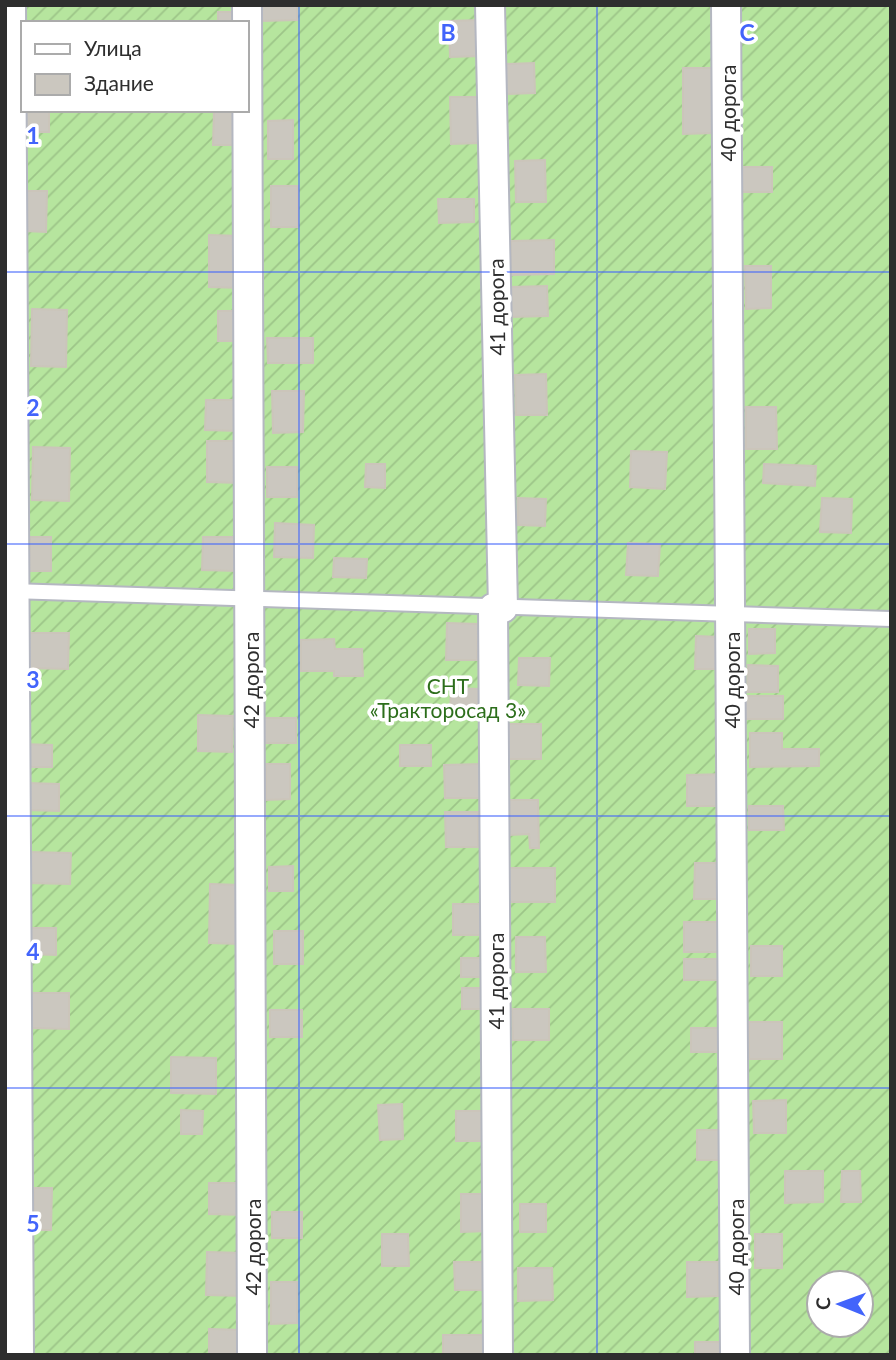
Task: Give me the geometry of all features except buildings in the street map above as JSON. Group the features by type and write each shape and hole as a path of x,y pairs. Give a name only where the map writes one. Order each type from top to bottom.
{"street":[{"path":"12,5 10,591 19,1355"},
{"name":"41 дорога","path":"490,5 498,608 498,1355"},
{"name":"40 дорога","path":"726,5 735,1355"},
{"name":"42 дорога","path":"247,112 252,1355"}],"lane":[{"path":"10,591 891,619"}],"green space":[{"name":"СНТ «Тракторосад 3»","path":"5,5 891,5 891,1355 5,1355"}]}
